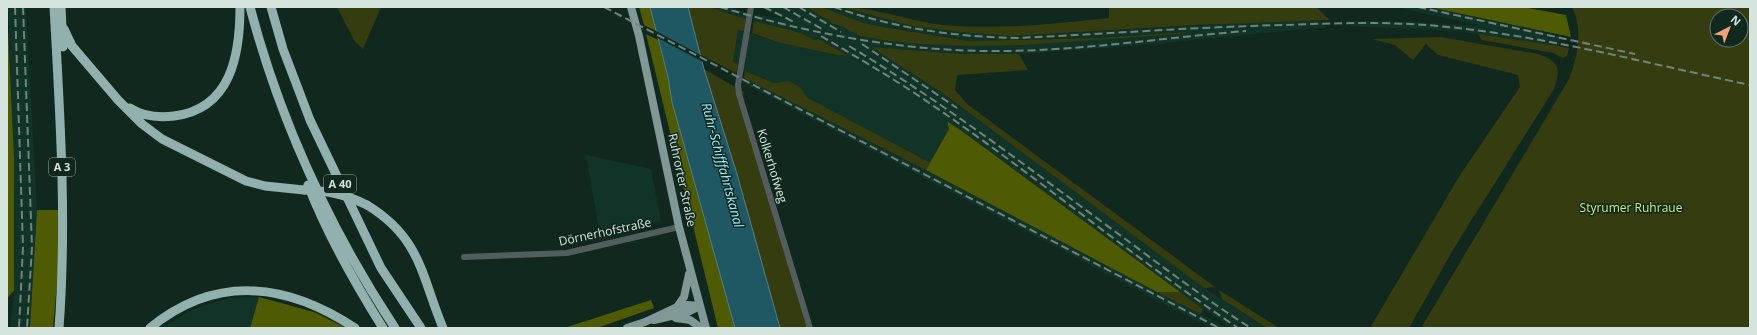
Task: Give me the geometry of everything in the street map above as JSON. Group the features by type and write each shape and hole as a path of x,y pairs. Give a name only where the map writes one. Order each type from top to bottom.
{"highway":[{"name":"A 3","path":"54,7 63,188 62,281 59,328"},
{"name":"A 3","path":"61,7 69,191 68,281 65,328"},
{"path":"143,120 183,114 202,108 213,100 226,81 235,58 239,42 240,7"},
{"name":"A 40","path":"250,7 272,81 287,123 312,182 348,251 395,328"},
{"name":"A 40","path":"271,7 283,49 310,120 381,268 420,328"},
{"path":"62,24 72,46 109,88 124,108 143,120 162,139 246,181 288,192 304,190 328,191 352,198 380,213 406,238 415,253 443,328"},
{"path":"287,123 294,150 320,216 342,260 383,328"},
{"path":"150,328 171,314 202,298 226,292 245,290 265,291 288,296 334,315 355,328"},
{"path":"411,312 424,328"}],"main road":[{"name":"Ruhrorter Straße","path":"631,7 639,36 679,226 706,328"},
{"path":"677,306 684,296 690,272"},
{"path":"646,322 677,306 700,306"},
{"path":"627,328 646,322 669,318 688,312 700,306"},
{"path":"669,318 683,318 701,328"}],"street":[{"name":"Kolkerhofweg","path":"751,7 738,85 739,94 810,328"},
{"name":"Dörnerhofstraße","path":"464,257 567,253 679,226"}],"shaded area":[{"path":"8,7 26,7 37,210 30,328 10,328 14,291 15,248 14,158"},
{"path":"710,7 730,7 747,13 746,19"},
{"path":"759,7 807,7 833,24 843,27 860,36 888,41 968,46 1181,34 1186,32 1098,38 969,41 864,23 821,7 841,7 912,26 1010,36 1240,23 1322,21 1326,27 1133,46 1019,54 961,54 872,47 944,94 1204,288 1267,328 1231,328 948,121 949,129 931,163 808,98 800,87 789,81 774,83 745,71 733,61 738,30 781,43 846,55 818,39 815,40 801,33 754,21 755,14 784,19"},
{"path":"1396,7 1429,7 1561,36 1559,46 1456,31 1351,26 1347,21 1414,22 1482,26"},
{"path":"744,78 926,170 1228,328 1210,328 743,83"},
{"path":"586,155 651,169 661,221 600,235"},
{"path":"259,297 250,328 162,328 193,309 229,298"}],"green space":[{"path":"7,7 14,158 14,291 7,298"},
{"path":"337,7 381,7 363,49 355,42"},
{"path":"639,7 650,7 656,31 644,25"},
{"path":"688,7 710,7 746,19 744,31 738,30 733,61 738,65 736,73 701,55"},
{"path":"807,7 821,7 864,23 969,41 1098,38 1188,32 1181,34 1022,45 968,46 921,44 888,41 860,36 843,27 833,24"},
{"path":"841,7 866,9 942,25 984,27 1026,26 1109,18 1109,7 1316,7 1330,20 1196,25 1010,36 912,26"},
{"path":"1429,7 1523,7 1566,15 1571,37"},
{"name":"Styrumer Ruhraue","path":"1572,7 1750,7 1750,328 1421,328 1569,79 1577,52 1577,24"},
{"path":"754,21 801,33 815,40 818,39 847,55 838,55 781,43 752,33"},
{"path":"646,34 658,40 668,77 672,102 735,328 718,328"},
{"path":"1478,34 1569,48 1567,56 1563,58 1553,53 1482,40"},
{"path":"1441,37 1538,54 1555,63 1558,76 1554,89 1454,248 1409,328 1370,328 1460,175 1520,87 1518,75 1438,55 1426,44 1413,60 1395,45 1372,39"},
{"path":"871,47 961,54 1019,54 1028,70 957,75 955,90 967,104 1215,287 1204,288 944,94"},
{"path":"704,69 744,92 742,97 812,328 780,328 737,174"},
{"path":"745,71 774,83 789,81 800,87 808,98 931,163 926,170 744,78"},
{"path":"947,121 1180,292 1157,292 926,170 949,129"},
{"path":"37,210 58,210 58,272 53,328 30,328"},
{"path":"1219,290 1279,328 1267,328 1222,299"},
{"path":"1157,292 1180,292 1203,309 1201,314"},
{"path":"259,297 314,312 346,328 250,328"},
{"path":"651,300 654,308 597,328 564,328"}],"water":[{"name":"Ruhr-Schifffahrtskanal","path":"650,7 688,7 704,69 737,174 780,328 735,328 672,102 668,77"}],"pier":[{"path":"654,30 704,57 705,63 656,37"}],"railway":[{"path":"15,7 23,247 19,328"},
{"path":"23,7 32,247 27,328"},
{"path":"604,7 1219,328"},
{"path":"720,7 786,25 819,32 885,43 953,50 1020,51 1085,47 1246,31"},
{"path":"764,7 794,22"},
{"path":"783,7 822,29"},
{"path":"799,7 841,32"},
{"path":"834,7 879,21 924,30 970,36 1017,38 1217,27 1304,24 1366,23 1428,25 1524,37 1562,44 1750,85"},
{"path":"1418,7 1635,54"},
{"path":"821,36 922,98 1002,154 1158,272 1238,328"},
{"path":"862,44 957,108"},
{"path":"849,46 917,89 950,112 1181,280 1251,328"}]}
